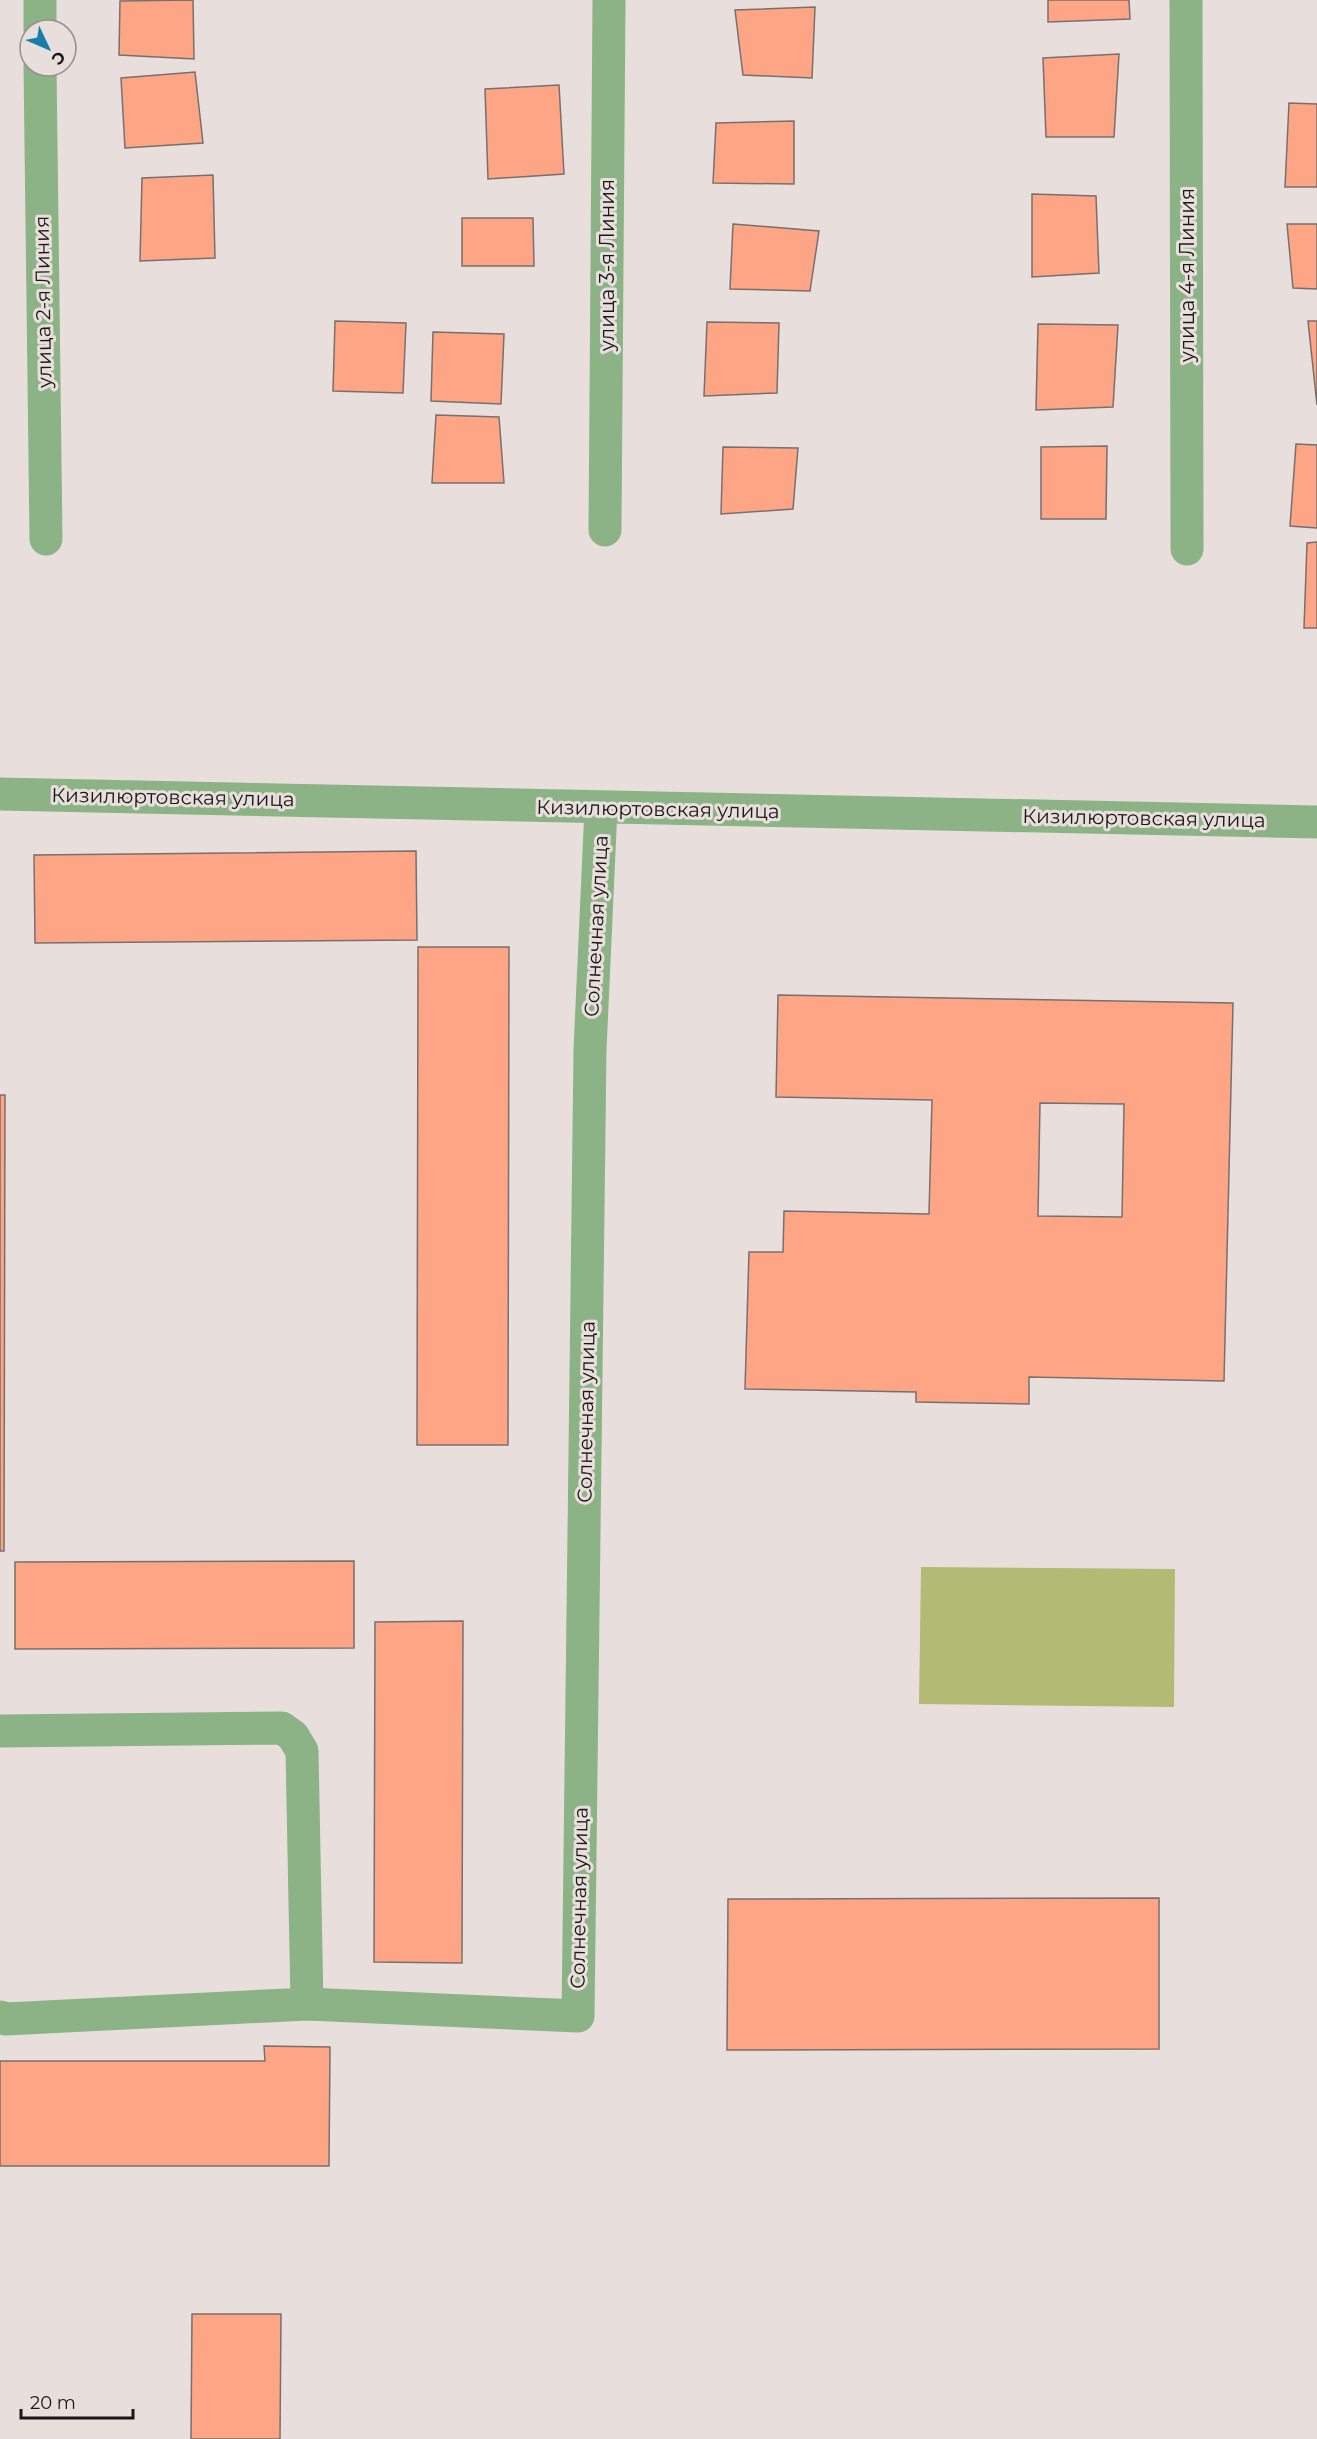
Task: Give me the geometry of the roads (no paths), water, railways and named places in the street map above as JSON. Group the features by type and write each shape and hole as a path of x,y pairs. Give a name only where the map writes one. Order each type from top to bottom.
{"street":[{"path":"40,0 40,18"},
{"name":"улица 3-я Линия","path":"605,530 609,0"},
{"name":"улица 4-я Линия","path":"1186,0 1187,549"},
{"name":"улица 2-я Линия","path":"40,78 46,539"},
{"name":"Кизилюртовская улица","path":"0,794 1317,822"},
{"name":"Солнечная улица","path":"307,2004 578,2016 590,1050 601,808"},
{"path":"0,1731 282,1728 293,1736 302,1751 307,2004 6,2019 0,2017"}]}
